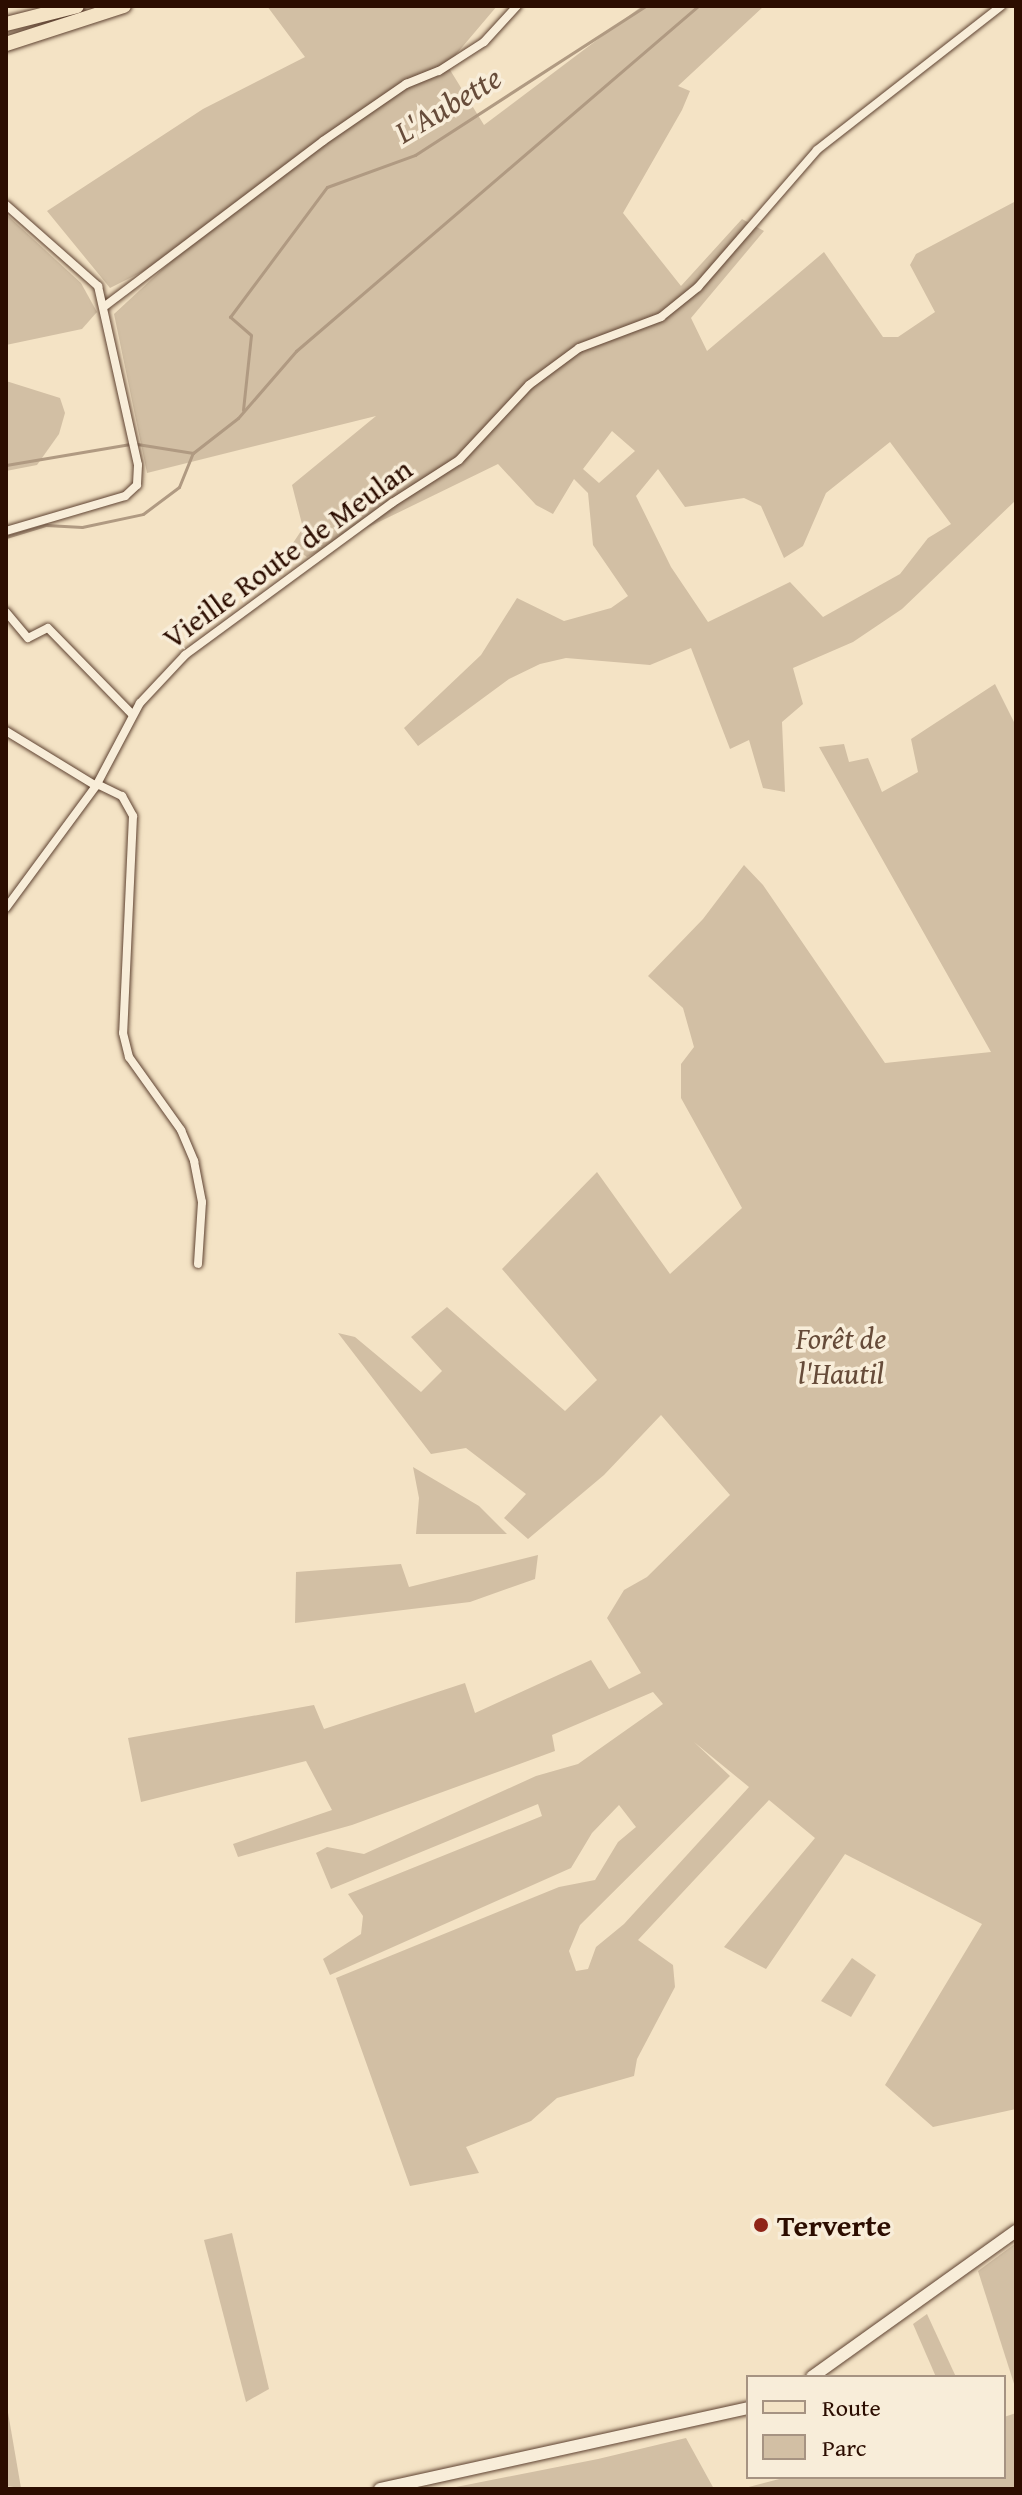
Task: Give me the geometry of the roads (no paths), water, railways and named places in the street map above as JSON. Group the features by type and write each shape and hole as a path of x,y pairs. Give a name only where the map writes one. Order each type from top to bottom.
{"main road":[{"path":"6,22 66,6"},
{"path":"6,22 77,6"},
{"path":"6,44 124,6"},
{"path":"815,2375 1016,2231"},
{"path":"380,2489 746,2408"}],"street":[{"path":"105,306 406,84 458,61 493,34 517,6"},
{"name":"Vieille Route de Meulan","path":"6,908 97,785 132,714 203,639 459,460 529,385 579,348 661,317 698,287 779,188 817,150 1001,6"},
{"path":"6,205 86,273 105,306 138,465 137,485 125,496 6,531"},
{"path":"6,612 28,638 48,628 132,714"},
{"path":"6,731 97,785 122,796 133,816 125,919 124,1042 181,1130 194,1161 202,1202 198,1264"}],"waterway":[{"name":"L'Aubette","path":"243,410 251,335 230,317 327,187 415,155 645,6"},
{"name":"L'Aubette","path":"6,537 46,525 82,527 143,514 179,487 193,453 238,418 296,351 698,6"},
{"name":"L'Aubette","path":"6,465 130,444"},
{"name":"L'Aubette","path":"137,444 193,453"}],"place":[{"name":"Terverte","path":"761,2225"}],"park label":[{"name":"Forêt de l'Hautil","path":"841,1355"}]}
